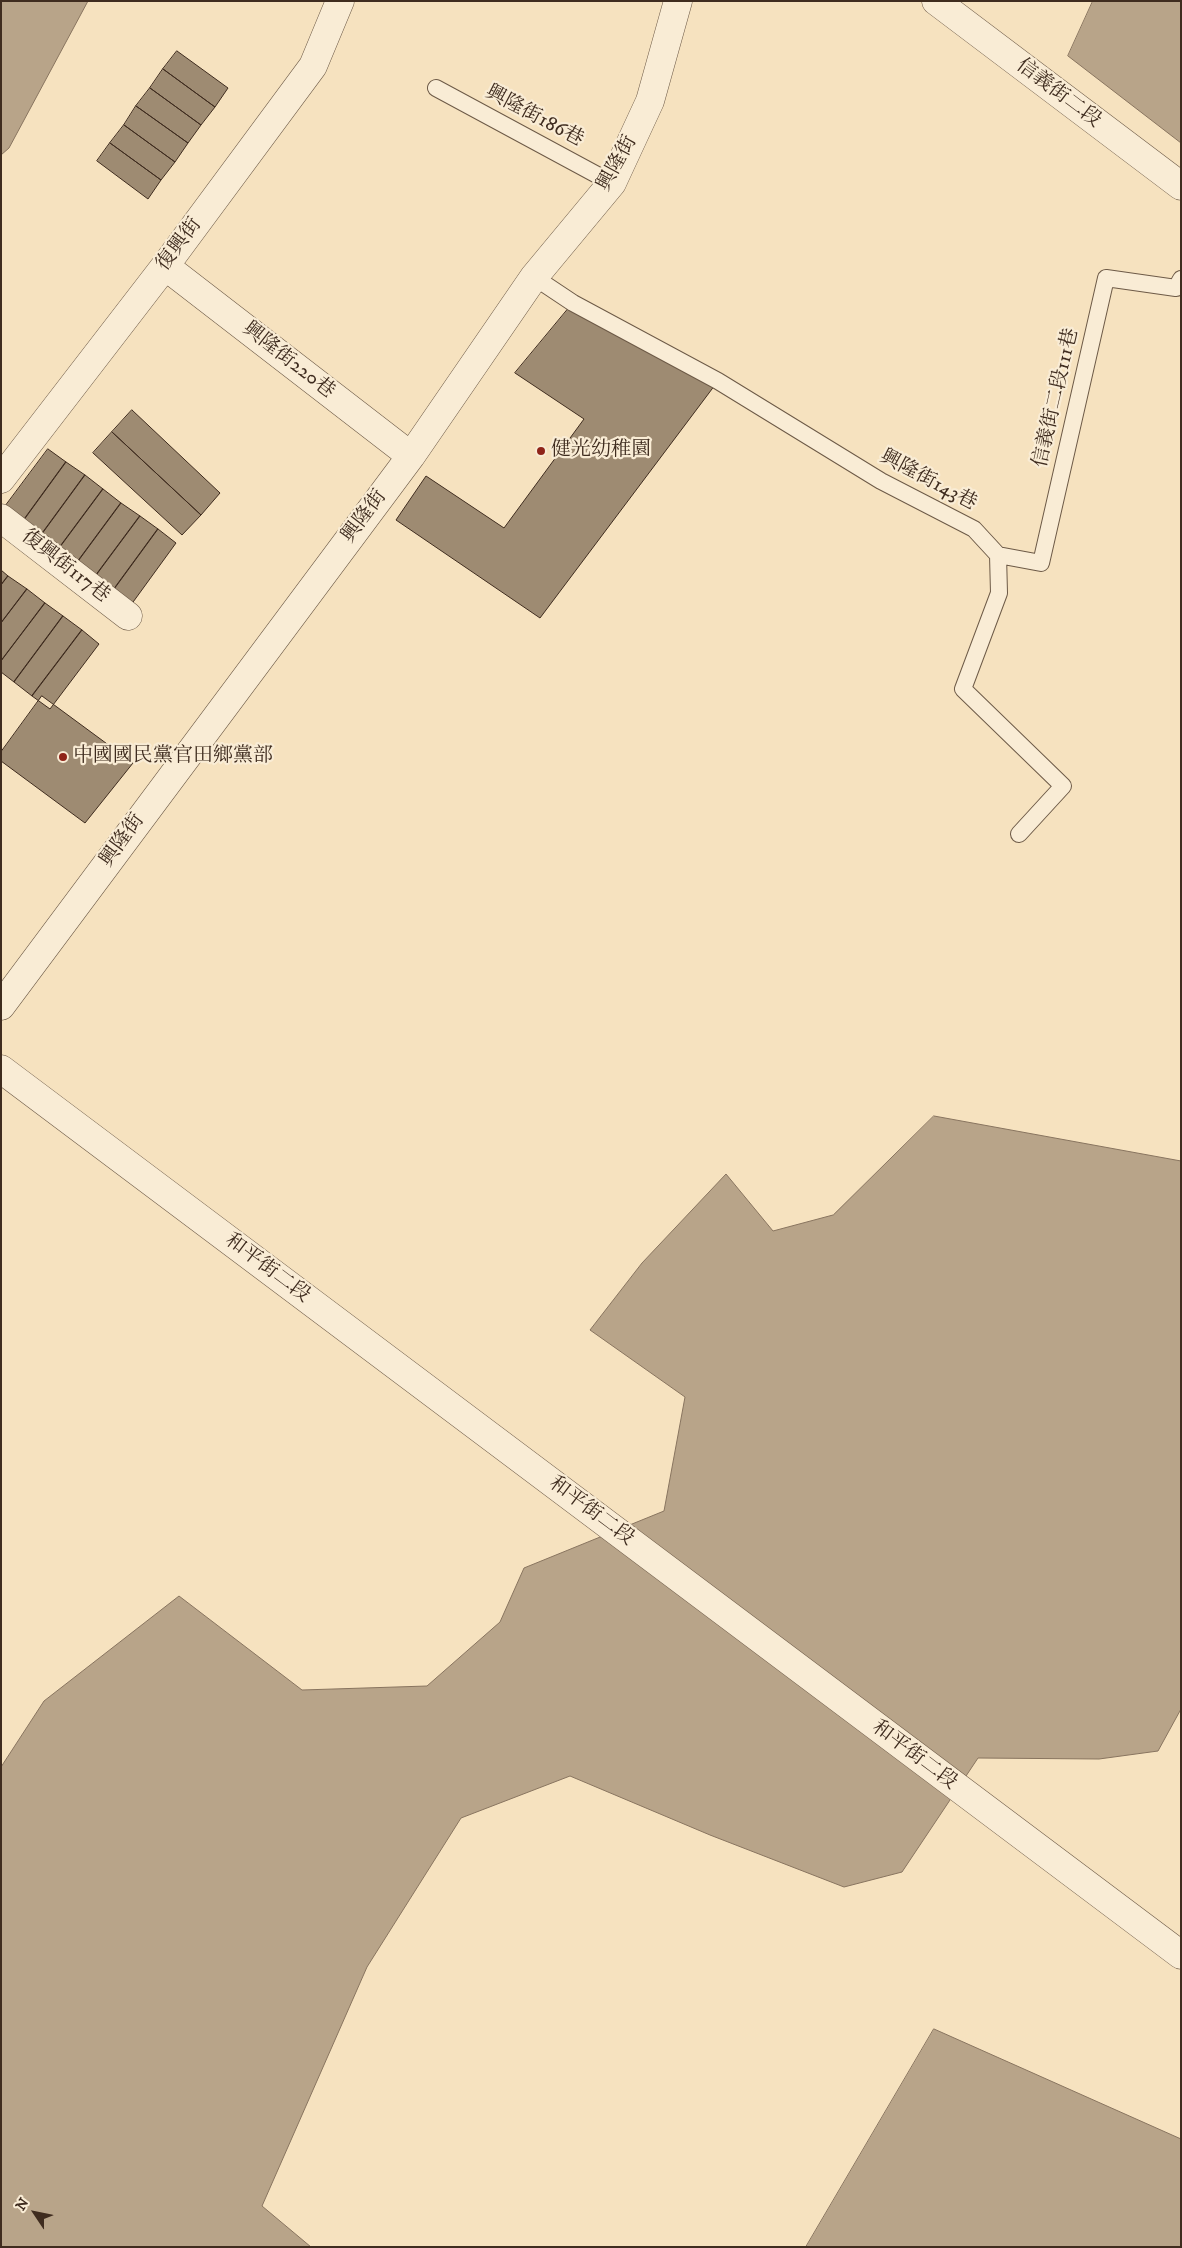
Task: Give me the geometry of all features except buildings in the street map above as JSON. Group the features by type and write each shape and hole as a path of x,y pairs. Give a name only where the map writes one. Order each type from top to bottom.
{"street":[{"name":"復興街","path":"1,479 165,266 313,66 340,1"},
{"name":"興隆街","path":"1,1006 411,456 534,277 612,183 650,101 678,1"},
{"name":"信義街二段","path":"936,1 1181,186"},
{"name":"興隆街220巷","path":"165,266 411,456"},
{"name":"復興街117巷","path":"1,518 128,616"},
{"name":"和平街二段","path":"1,1068 1181,1955"}],"lane":[{"name":"興隆街186巷","path":"436,88 612,183"},
{"name":"興隆街143巷","path":"534,277 573,302 718,381 881,481 974,529 998,555"},
{"name":"信義街二段111巷","path":"998,555 1041,563 1106,278 1176,288 1181,279"},
{"path":"998,555 999,593 963,689 1063,786 1019,834"}],"shaded area":[{"path":"1,1 88,1 9,148 1,155"},
{"path":"1093,1 1181,1 1181,143 1068,56"},
{"path":"934,1116 1181,1161 1181,1709 1158,1751 1099,1759 978,1758 902,1872 844,1887 710,1835 570,1776 461,1818 367,1967 262,2206 311,2247 1,2247 1,1767 44,1701 179,1596 302,1690 427,1686 500,1622 524,1568 664,1511 685,1397 590,1330 642,1263 726,1174 773,1231 833,1215"},
{"path":"934,2029 1181,2139 1181,2247 806,2247"}],"place":[{"name":"健光幼稚園","path":"541,451"},
{"name":"中國國民黨官田鄉黨部","path":"63,757"}]}
